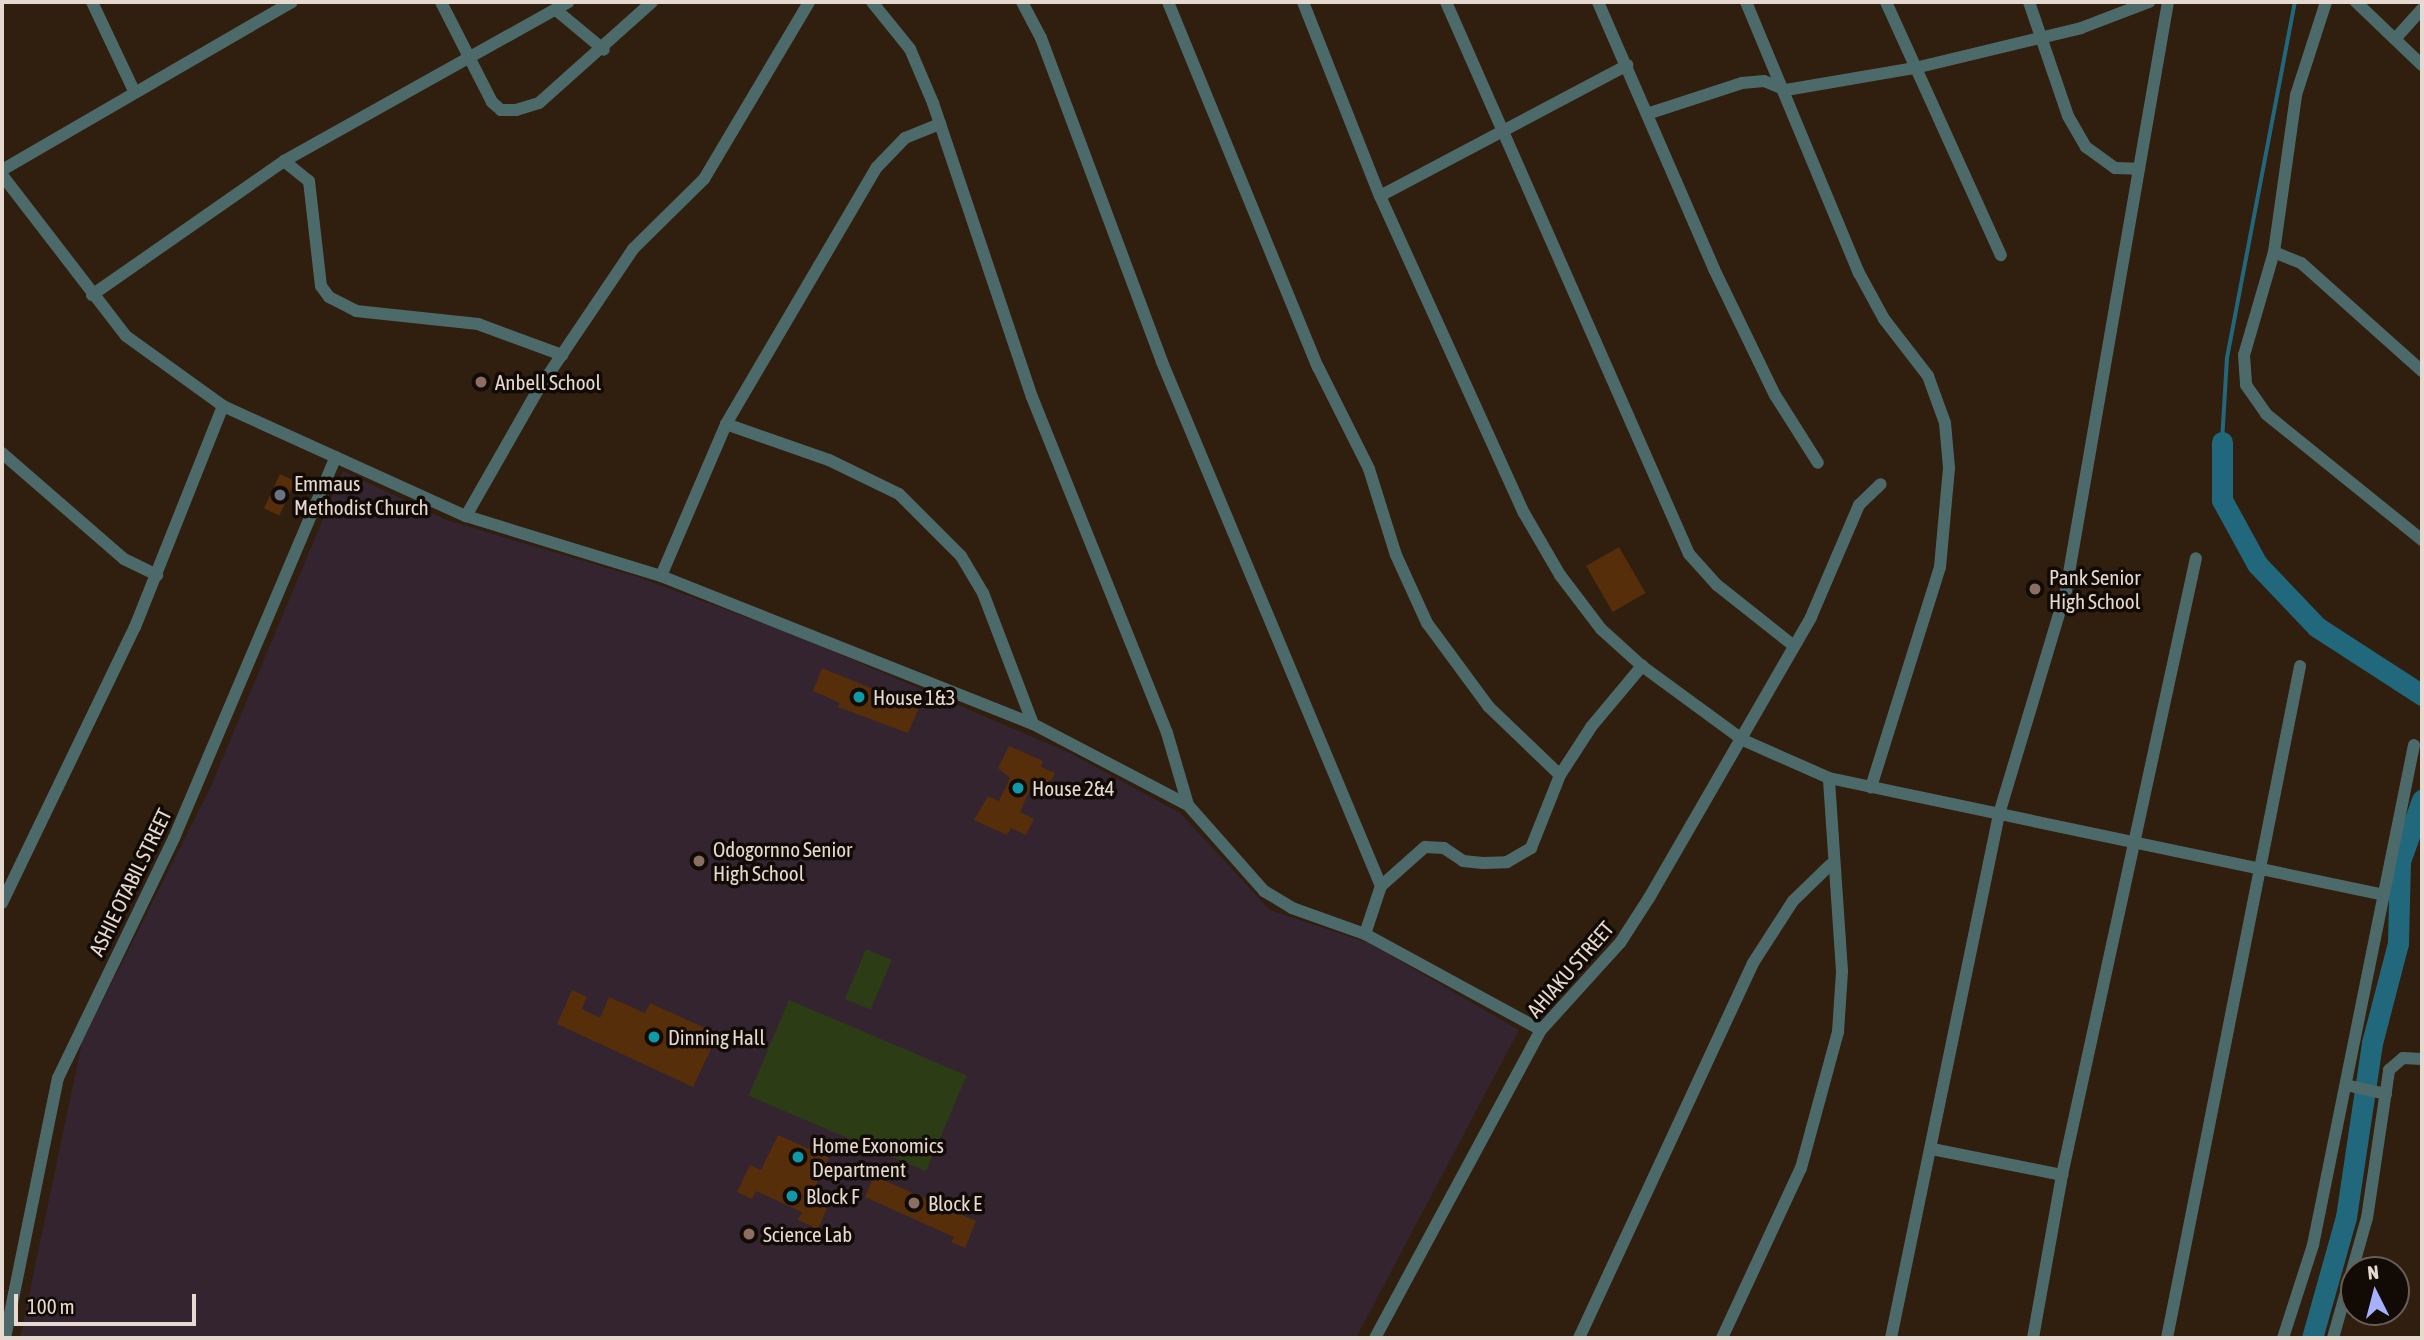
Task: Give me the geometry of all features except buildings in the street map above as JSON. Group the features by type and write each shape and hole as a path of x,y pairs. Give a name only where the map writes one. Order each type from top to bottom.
{"street":[{"path":"92,2 134,92"},
{"path":"292,2 134,92 2,173 92,295 148,357 223,406 466,516 661,576 1033,724 1188,805 1264,891 1292,908 1365,934 1541,1030"},
{"path":"441,2 492,102 501,110 516,110 539,103 604,50 652,2"},
{"path":"92,295 284,162 569,2"},
{"path":"466,516 562,355 633,249 704,179 809,2"},
{"path":"872,2 909,49 940,124 1032,397 1167,733 1188,805"},
{"path":"1022,2 1041,38 1162,362 1381,886"},
{"path":"1168,2 1318,367 1369,470 1396,555 1427,622 1489,707 1560,775"},
{"path":"1303,2 1380,196 1524,513 1560,575 1601,628 1642,666 1743,740 1829,778 2384,895"},
{"path":"1446,2 1689,554 1717,585 1794,646"},
{"path":"1598,2 1775,395 1818,463"},
{"path":"1746,2 1786,90 1859,273 1884,319 1940,398 1948,439 1940,567 1871,787"},
{"path":"1886,2 2001,256"},
{"path":"2029,2 2044,37 2068,116 2086,147 2108,164 2138,169"},
{"path":"1647,114 1742,83 1764,81 1786,90 1914,68 2044,37 2149,2"},
{"path":"1891,1338 2000,814 2066,590 2168,2"},
{"path":"2326,2 2296,95 2274,252 2244,355 2246,385 2266,414 2422,540"},
{"path":"2356,2 2422,65"},
{"path":"2395,39 2422,9"},
{"path":"556,10 604,50"},
{"path":"1380,196 1627,65"},
{"path":"661,576 726,424 877,167 905,138 940,124"},
{"path":"284,162 309,181 321,286 329,297 356,312 478,324 562,355"},
{"path":"2274,252 2301,263 2422,371"},
{"path":"2,903 157,575 223,406"},
{"path":"726,424 868,478 899,494 939,528 983,593 1033,724"},
{"path":"2,453 124,559 157,575"},
{"name":"ASHIE OTABIL STREET","path":"5,1338 58,1078 174,838 336,457"},
{"name":"AHIAKU STREET","path":"1375,1338 1541,1030 1620,943 1743,740 1794,646 1859,505 1881,484"},
{"path":"2033,1338 2062,1175 2196,558"},
{"path":"1365,934 1381,886 1425,847 1444,848 1472,863 1519,859 1531,848 1560,775 1591,727 1642,666"},
{"path":"2167,1338 2264,868 2300,666"},
{"path":"2283,1338 2313,1245 2350,1086 2414,745"},
{"path":"1722,1338 1801,1168 1826,1092 1838,1032 1842,971 1830,865 1829,778"},
{"path":"1579,1338 1758,953 1793,901 1830,865"},
{"path":"2333,1338 2367,1219 2381,1093 2394,1062 2422,1059"},
{"path":"2350,1086 2381,1093"},
{"path":"1932,1149 2062,1175"}],"shaded area":[{"name":"Odogornno Senior High School","path":"343,471 446,520 638,577 802,638 1070,753 1180,813 1270,910 1369,943 1519,1030 1356,1338 20,1338 82,1042 211,786"}],"green space":[{"path":"866,949 892,960 871,1010 845,999"},
{"path":"789,1000 967,1075 926,1171 748,1096"}],"waterway":[{"path":"2222,442 2227,358 2295,2"},
{"path":"2222,442 2222,500 2257,564 2317,627 2422,695"},
{"path":"2312,1338 2346,1217 2372,1043 2398,943 2400,861 2422,800"}],"place":[{"name":"Anbell School","path":"481,382"},
{"name":"Emmaus Methodist Church","path":"280,495"},
{"name":"Pank Senior High School","path":"2035,589"},
{"name":"House 1&3","path":"859,697"},
{"name":"House 2&4","path":"1018,788"},
{"name":"Odogornno Senior High School","path":"699,861"},
{"name":"Dinning Hall","path":"654,1037"},
{"name":"Home Exonomics Department","path":"798,1157"},
{"name":"Block F","path":"792,1196"},
{"name":"Block E","path":"914,1203"},
{"name":"Science Lab","path":"749,1234"}]}
